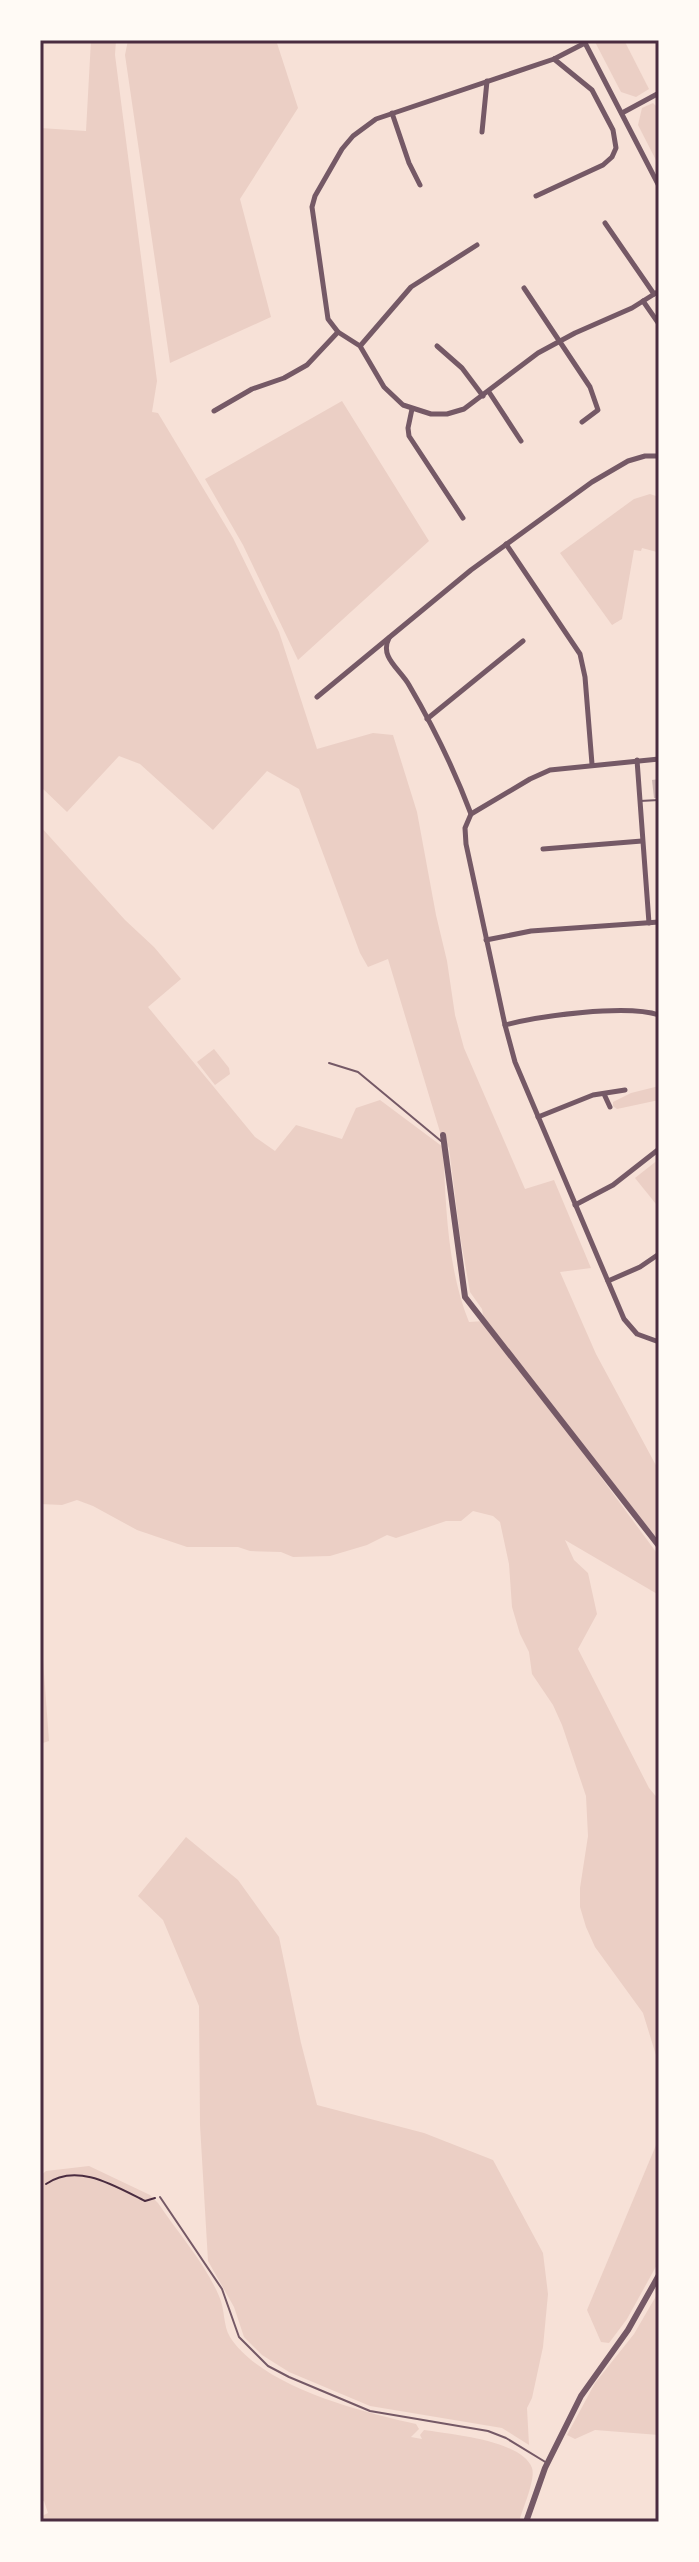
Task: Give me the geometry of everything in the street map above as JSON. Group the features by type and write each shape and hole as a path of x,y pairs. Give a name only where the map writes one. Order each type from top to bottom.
{"street":[{"path":"605,223 656,293 622,313 560,340 516,368 464,409 431,414 412,409 394,398 360,346 338,332 326,311 313,201 328,172 353,136 376,119 554,59 584,41 659,186"},
{"path":"536,196 603,165 612,157 617,144 592,90 554,59"},
{"path":"482,132 487,81"},
{"path":"622,113 659,93"},
{"path":"392,113 420,185"},
{"path":"360,346 411,287 477,245"},
{"path":"524,288 590,387 598,410 582,422"},
{"path":"643,301 659,324"},
{"path":"214,411 252,389 292,375 307,365 338,332"},
{"path":"437,346 486,394 521,441"},
{"path":"412,409 409,436 463,518"},
{"path":"317,697 506,544 606,472 636,458 659,456"},
{"path":"506,544 580,654 585,677 592,764"},
{"path":"389,638 385,646 386,655 405,679 427,719 455,772 471,814"},
{"path":"427,719 523,641"},
{"path":"659,759 592,764 542,773 471,814 465,828 486,940 515,1062 628,1325 643,1338 659,1342"},
{"path":"637,760 649,923"},
{"path":"543,849 642,841"},
{"path":"486,940 531,931 659,922"},
{"path":"505,1025 538,1016 638,1011 659,1015"},
{"path":"538,1117 593,1095 625,1090"},
{"path":"604,1094 610,1107"},
{"path":"443,1135 465,1297 659,1546"},
{"path":"575,1205 613,1185 659,1149"},
{"path":"608,1281 640,1267 659,1254"},
{"path":"526,2522 548,2463 589,2382 628,2330 659,2275"}],"lane":[{"path":"639,801 659,800"},
{"path":"329,1063 358,1072 445,1145"},
{"path":"160,2197 222,2289 239,2337 268,2366 370,2411 488,2431 548,2463"}],"path":[{"path":"46,2184 57,2176 91,2176 145,2201 160,2197"}],"shaded area":[{"path":"91,40 116,40 115,55 157,381 152,412 158,413 233,538 279,632 317,749 373,733 393,735 417,812 464,1048 525,1189 554,1180 591,1268 560,1272 596,1354 659,1471 659,1541 585,1447 589,1461 659,1556 659,1595 565,1540 574,1560 588,1573 597,1614 578,1649 649,1788 659,1800 659,2065 643,2013 595,1947 580,1907 588,1836 586,1796 562,1725 532,1674 529,1652 512,1607 509,1564 500,1522 493,1516 473,1511 461,1521 446,1521 396,1538 387,1535 367,1545 330,1556 293,1557 281,1552 250,1551 238,1547 187,1547 137,1530 77,1500 62,1505 40,1504 40,826 181,979 148,1007 255,1137 275,1151 296,1125 342,1139 356,1108 380,1100 443,1147 449,1236 456,1280 469,1322 484,1321 482,1309 470,1292 449,1148 440,1132 388,959 368,967 360,953 299,789 267,771 213,830 140,764 119,756 67,812 40,786 40,128 86,131"},
{"path":"128,40 276,40 298,108 240,199 271,317 170,363 125,55"},
{"path":"594,40 624,40 649,89 636,97 621,92"},
{"path":"653,103 659,109 659,166 638,125 642,108"},
{"path":"342,401 429,541 298,660 243,545 205,479"},
{"path":"650,494 659,497 657,552 642,548 641,551 634,550 622,619 612,625 560,553 634,499"},
{"path":"214,1049 230,1074 215,1085 197,1062"},
{"path":"659,1086 659,1100 617,1109 613,1106 613,1102 631,1093"},
{"path":"659,1159 659,1202 656,1204 635,1178"},
{"path":"40,1620 49,1741 40,1744"},
{"path":"186,1837 238,1880 279,1937 317,2105 424,2133 493,2160 543,2253 548,2294 543,2347 527,2408 529,2445 502,2428 370,2406 289,2372 262,2355 244,2337 234,2307 208,2261 200,2125 199,2006 163,1920 138,1896"},
{"path":"659,2138 659,2261 627,2319 609,2343 601,2342 587,2310"},
{"path":"89,2166 150,2195 158,2203 213,2284 221,2301 230,2337 245,2355 265,2370 315,2395 416,2424 419,2429 411,2437 422,2439 420,2435 424,2430 467,2436 500,2445 526,2458 533,2473 519,2522 40,2522 40,2517 48,2513 44,2501 40,2502 40,2176 46,2171"},
{"path":"659,2291 659,2435 595,2430 575,2439 567,2435 595,2383 634,2334"}],"building":[{"path":"659,779 659,798 654,798 652,780"}]}
